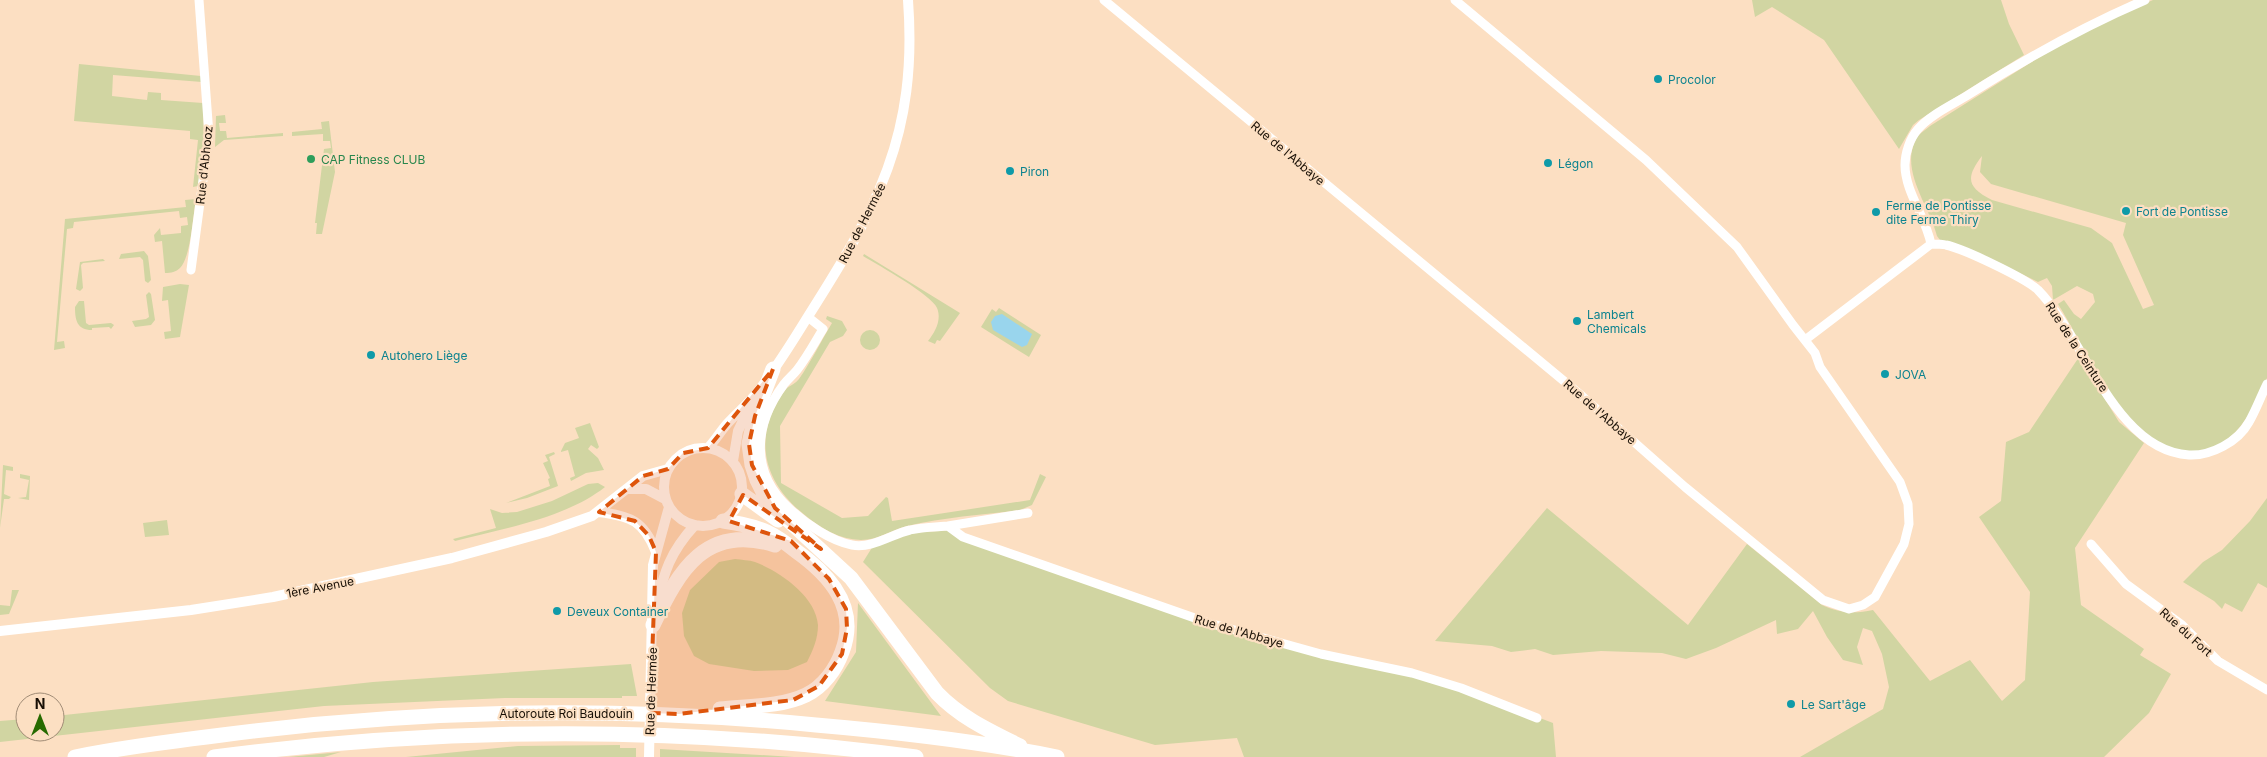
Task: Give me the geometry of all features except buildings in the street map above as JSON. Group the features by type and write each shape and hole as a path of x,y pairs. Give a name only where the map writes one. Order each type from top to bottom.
{"highway":[{"path":"773,369 755,416 749,444 752,465 764,494 775,508 851,578 937,693 949,706 981,726 1030,752"},
{"path":"742,494 802,539 821,549"},
{"path":"679,714 794,700 814,690 828,676 838,663 844,646 847,628 846,609 836,588 804,556 766,532 723,521"},
{"path":"653,625 678,576 688,564 712,547 736,539 750,539 776,545 804,556"},
{"name":"Autoroute Roi Baudouin","path":"75,757 120,748 301,725 470,714 621,712 679,714 901,732 1057,757"},
{"name":"Autoroute Roi Baudouin","path":"214,757 330,743 410,737 621,734 792,744 916,757"},
{"path":"792,744 817,757"}],"street":[{"name":"Rue d'Abhooz","path":"191,270 209,136 199,0"},
{"name":"Rue de Hermée","path":"708,448 755,394 773,369 841,265 871,210 896,148 907,89 910,45 908,0"},
{"name":"Rue de l'Abbaye","path":"1104,0 1582,396 1685,487 1823,600 1849,609 1863,605 1875,597 1904,544 1909,524 1908,504 1900,482 1820,367 1815,353 1737,247 1646,160 1454,0"},
{"path":"1805,340 1931,244 1928,227 1912,192 1905,165 1907,152 1916,130 1936,115 2026,59 2094,22 2145,0"},
{"name":"Rue de la Ceinture","path":"1931,244 1946,245 1989,263 2036,288 2059,315 2112,401 2139,433 2161,449 2176,454 2196,455 2212,452 2227,444 2249,423 2267,384"},
{"path":"808,317 824,329 797,370 784,385 766,416 760,441 764,474 780,500 800,518 832,536 853,545 876,542 910,530 1028,513"},
{"name":"Rue de Hermée","path":"742,494 741,476 733,461 737,436 755,394"},
{"path":"668,469 674,460 683,453 694,449 708,448 720,452 733,461"},
{"name":"Rue de Hermée","path":"649,757 653,625 652,592 656,552 667,503 664,478 668,469"},
{"name":"1ère Avenue","path":"0,631 191,610 342,583 505,544 573,524 600,512 642,476 668,469"},
{"path":"625,490 646,489 667,503 685,522 696,526 705,526 723,521 736,509 742,494"},
{"path":"600,512 621,515 635,521 649,536 656,552"},
{"name":"Rue de Hermée","path":"653,625 668,563 681,541 696,526"},
{"name":"Rue de l'Abbaye","path":"948,526 963,537 1209,623 1321,654 1412,673 1461,688 1537,718"},
{"name":"Rue du Fort","path":"2091,544 2126,584 2182,624 2218,661 2267,690"}],"highlighted area":[{"path":"773,369 755,416 749,444 752,465 775,508 821,549 743,495 729,521 791,541 829,579 846,609 847,628 842,654 819,686 793,700 679,714 650,713 656,552 649,536 635,521 599,512 643,476 668,469 683,453 708,448"}],"green space":[{"path":"1752,0 2001,0 2009,24 2024,55 1919,120 1913,125 1899,149 1824,40 1772,7 1755,17"},
{"path":"2153,0 2267,0 2267,378 2243,424 2225,441 2201,451 2173,450 2159,445 2147,437 2133,423 2108,391 2058,304 2064,300 2074,314 2081,319 2095,302 2093,294 2077,286 2053,300 2052,286 2047,278 2038,282 1989,258 1940,240 1913,174 1912,148 1922,132 2046,53 2104,21","holes":["1982,156 1980,172 1991,184 2126,223 2123,235 2154,305 2143,309 2112,243 2091,228 1992,200 1977,191 1971,181 1973,170"]},
{"path":"79,64 201,76 202,82 113,75 112,96 147,100 148,92 161,93 161,100 203,103 204,146 198,186 193,187 198,140 190,139 190,131 74,121"},
{"path":"225,115 226,123 219,123 220,131 226,131 227,138 283,133 283,136 224,140 215,147 216,116"},
{"path":"329,121 335,172 322,234 316,234 317,223 315,223 324,149 331,148 330,141 323,141 323,134 292,136 292,132 322,129 321,122"},
{"path":"196,199 187,255 180,268 171,272 165,273 162,241 155,242 154,235 160,228 161,235 181,233 181,226 188,225 187,217 180,218 179,211 74,222 73,228 67,229 57,342 64,341 65,348 54,350 65,219 186,207 185,200"},
{"path":"144,251 148,256 151,280 148,283 145,281 143,260 140,257 119,259 121,254"},
{"path":"864,254 960,313 940,341 937,340 935,344 928,341 935,330 939,317 933,302 904,280 863,256"},
{"path":"103,259 105,261 83,263 81,265 83,288 80,291 76,289 80,262"},
{"path":"180,284 189,285 180,337 165,339 164,332 171,331 168,300 162,301 163,287"},
{"path":"149,292 151,294 155,320 151,325 135,327 132,321 149,317 146,295"},
{"path":"79,301 84,301 86,323 89,325 111,323 114,325 111,329 109,327 87,330 80,326 76,320 75,312 75,307"},
{"path":"999,308 1041,335 1029,357 981,327 992,309 996,312"},
{"path":"827,316 842,321 847,330 843,336 830,342 780,426 781,483 842,518 868,516 886,497 888,498 892,521 1030,500 1040,474 1046,477 1032,505 1020,510 921,523 867,540 845,538 831,532 812,521 795,507 777,485 771,473 765,447 766,433 775,406 787,388 799,379 808,366 832,323 826,319"},
{"path":"870,330 877,333 880,340 877,347 870,350 863,347 860,340 863,333"},
{"path":"2079,357 2119,422 2144,443 2075,548 2081,605 2144,649 2140,655 2171,674 2149,713 2104,757 1800,757 1883,709 1889,687 1882,654 1872,631 1863,628 1857,647 1863,665 1843,660 1827,637 1813,611 1798,629 1777,634 1776,620 1716,648 1686,659 1662,653 1601,651 1553,655 1535,649 1511,652 1492,646 1435,641 1547,508 1688,625 1747,544 1822,605 1834,610 1847,612 1873,610 1930,681 1970,660 2002,701 2025,680 2030,592 1979,517 2001,501 2006,442 2029,432"},
{"path":"590,423 599,447 597,449 591,445 588,449 598,458 604,470 586,473 571,481 570,478 575,476 568,450 561,451 565,443 579,438 575,428"},
{"path":"554,452 555,454 549,457 558,486 527,498 506,503 550,486 548,479 550,478 543,463 548,461 545,455"},
{"path":"3,465 13,467 13,471 6,470 4,494 11,497 4,499 0,528"},
{"path":"20,474 30,476 29,500 18,498 26,497 29,480 20,478"},
{"path":"598,483 605,487 589,498 553,515 493,532 455,541 453,539 496,528 490,509 502,513 517,512 552,501 588,484"},
{"path":"2267,498 2267,588 2258,583 2242,612 2225,603 2222,609 2214,601 2183,582 2203,562 2222,550 2250,521"},
{"path":"167,520 169,535 145,537 143,523"},
{"path":"954,530 1209,623 1461,688 1553,723 1556,757 1244,757 1237,738 1155,745 1008,701 990,688 863,562 873,546 910,533"},
{"path":"735,559 748,560 765,566 795,586 811,604 816,614 818,630 815,644 807,662 788,670 754,671 709,664 694,656 684,636 682,613 690,590 719,562"},
{"path":"12,590 19,590 9,614 0,615 0,605 10,606"},
{"path":"858,603 941,716 825,701 856,652"},
{"path":"631,664 637,696 622,696 622,698 505,698 324,706 65,735 65,715 373,682"},
{"path":"15,720 15,740 0,742 0,721"},
{"path":"620,745 620,748 636,748 636,757 406,757 518,746"},
{"path":"660,749 794,757 660,757"},
{"path":"341,752 324,757 288,757"}],"water":[{"path":"1002,314 1032,334 1027,345 1022,347 993,330 991,322 995,316"}],"place":[{"name":"Procolor","path":"1658,79"},
{"name":"CAP Fitness CLUB","path":"311,159"},
{"name":"Légon","path":"1548,163"},
{"name":"Piron","path":"1010,171"},
{"name":"Fort de Pontisse","path":"2126,211"},
{"name":"Ferme de Pontisse dite Ferme Thiry","path":"1876,212"},
{"name":"Lambert Chemicals","path":"1577,321"},
{"name":"Autohero Liège","path":"371,355"},
{"name":"JOVA","path":"1885,374"},
{"name":"Deveux Container","path":"557,611"},
{"name":"Le Sart'âge","path":"1791,704"}]}
